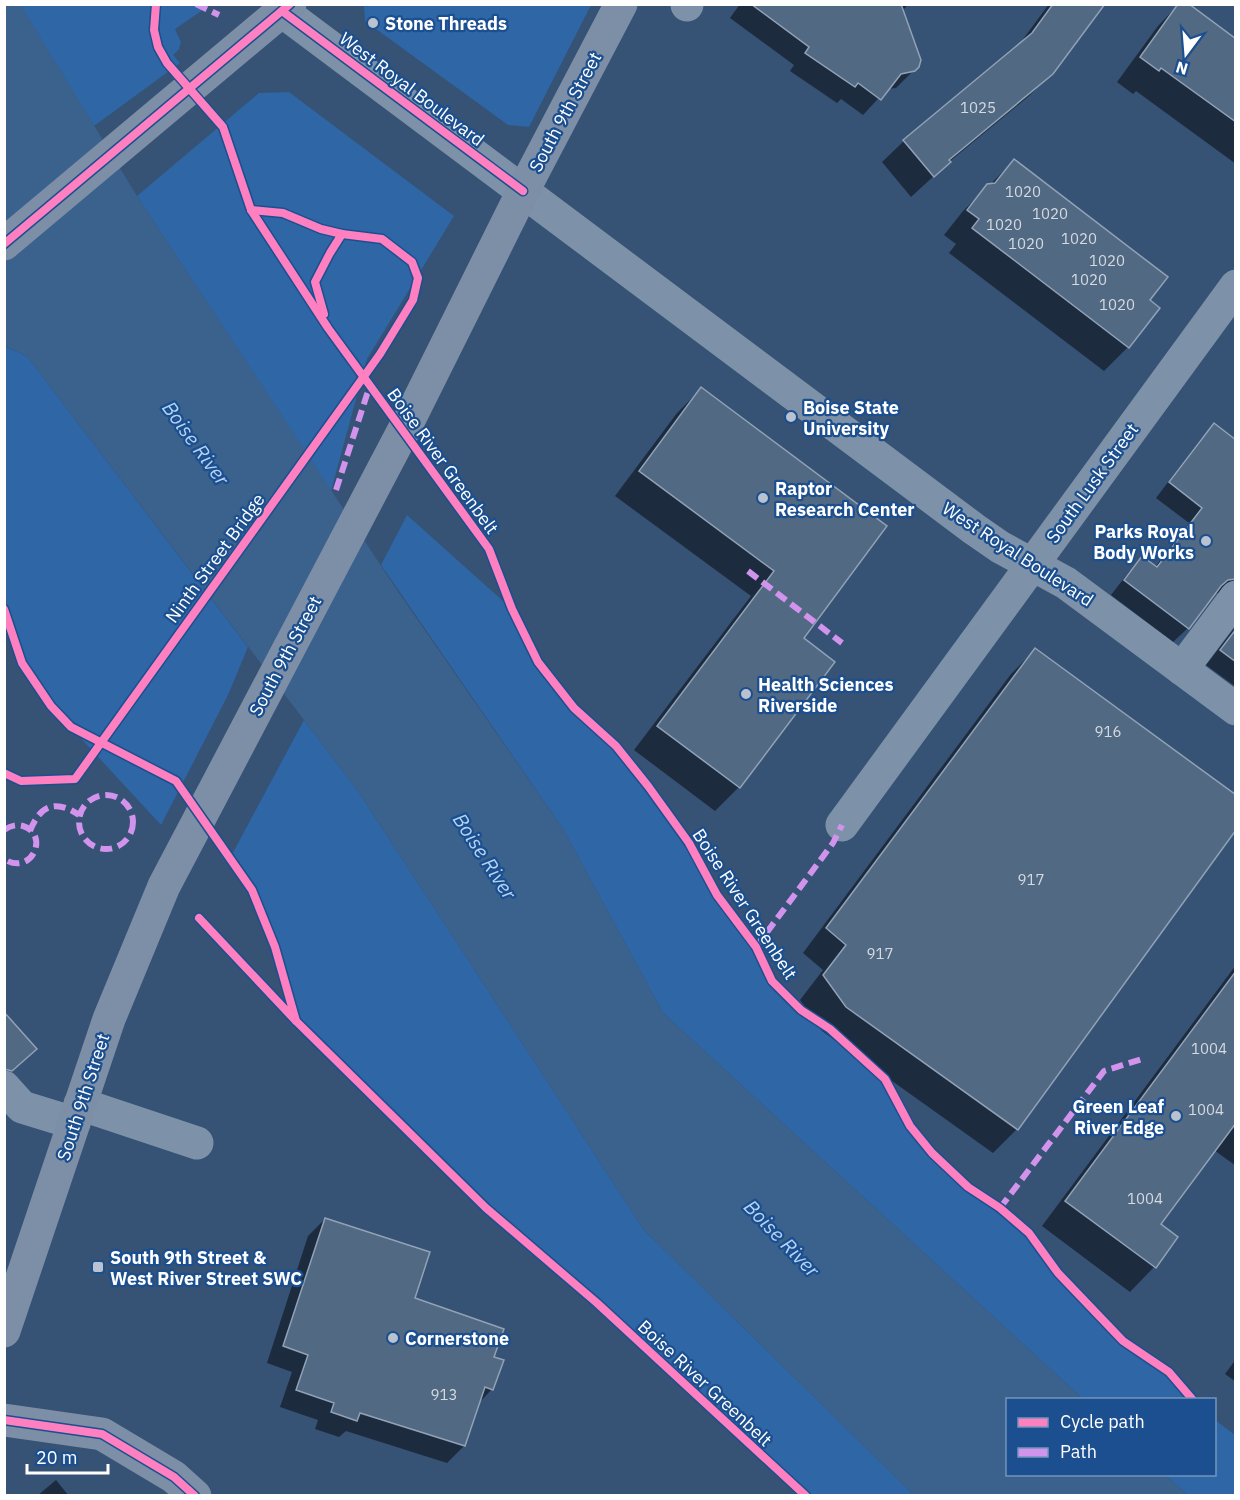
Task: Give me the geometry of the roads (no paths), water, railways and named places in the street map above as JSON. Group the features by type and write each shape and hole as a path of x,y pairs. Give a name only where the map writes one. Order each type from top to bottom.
{"main road":[{"name":"South 9th Street","path":"4,1331 108,1019 177,860 408,422 523,191 621,4"},
{"path":"4,244 198,84 286,8"},
{"path":"4,1420 102,1434 174,1477 195,1496"}],"street":[{"name":"West Royal Boulevard","path":"286,8 523,191 974,530 1032,565 1066,582 1236,709"},
{"name":"South Lusk Street","path":"842,825 1236,286"},
{"path":"1182,669 1236,597"},
{"path":"4,1087 22,1107 77,1114 197,1143"}],"water":[{"name":"Boise River","path":"20,4 137,196 397,590 563,829 663,1013 1082,1398 1006,1398 1006,1476 1166,1476 1188,1495 914,1495 644,1230 358,791 27,356 5,346 4,5"}],"place":[{"name":"Stone Threads","path":"373,23"},
{"name":"Boise State University","path":"791,417"},
{"name":"Raptor Research Center","path":"763,498"},
{"name":"Parks Royal Body Works","path":"1206,541"},
{"name":"Health Sciences Riverside","path":"746,694"},
{"name":"Green Leaf River Edge","path":"1176,1116"},
{"name":"South 9th Street & West River Street SWC","path":"98,1267"},
{"name":"Cornerstone","path":"393,1338"}]}
